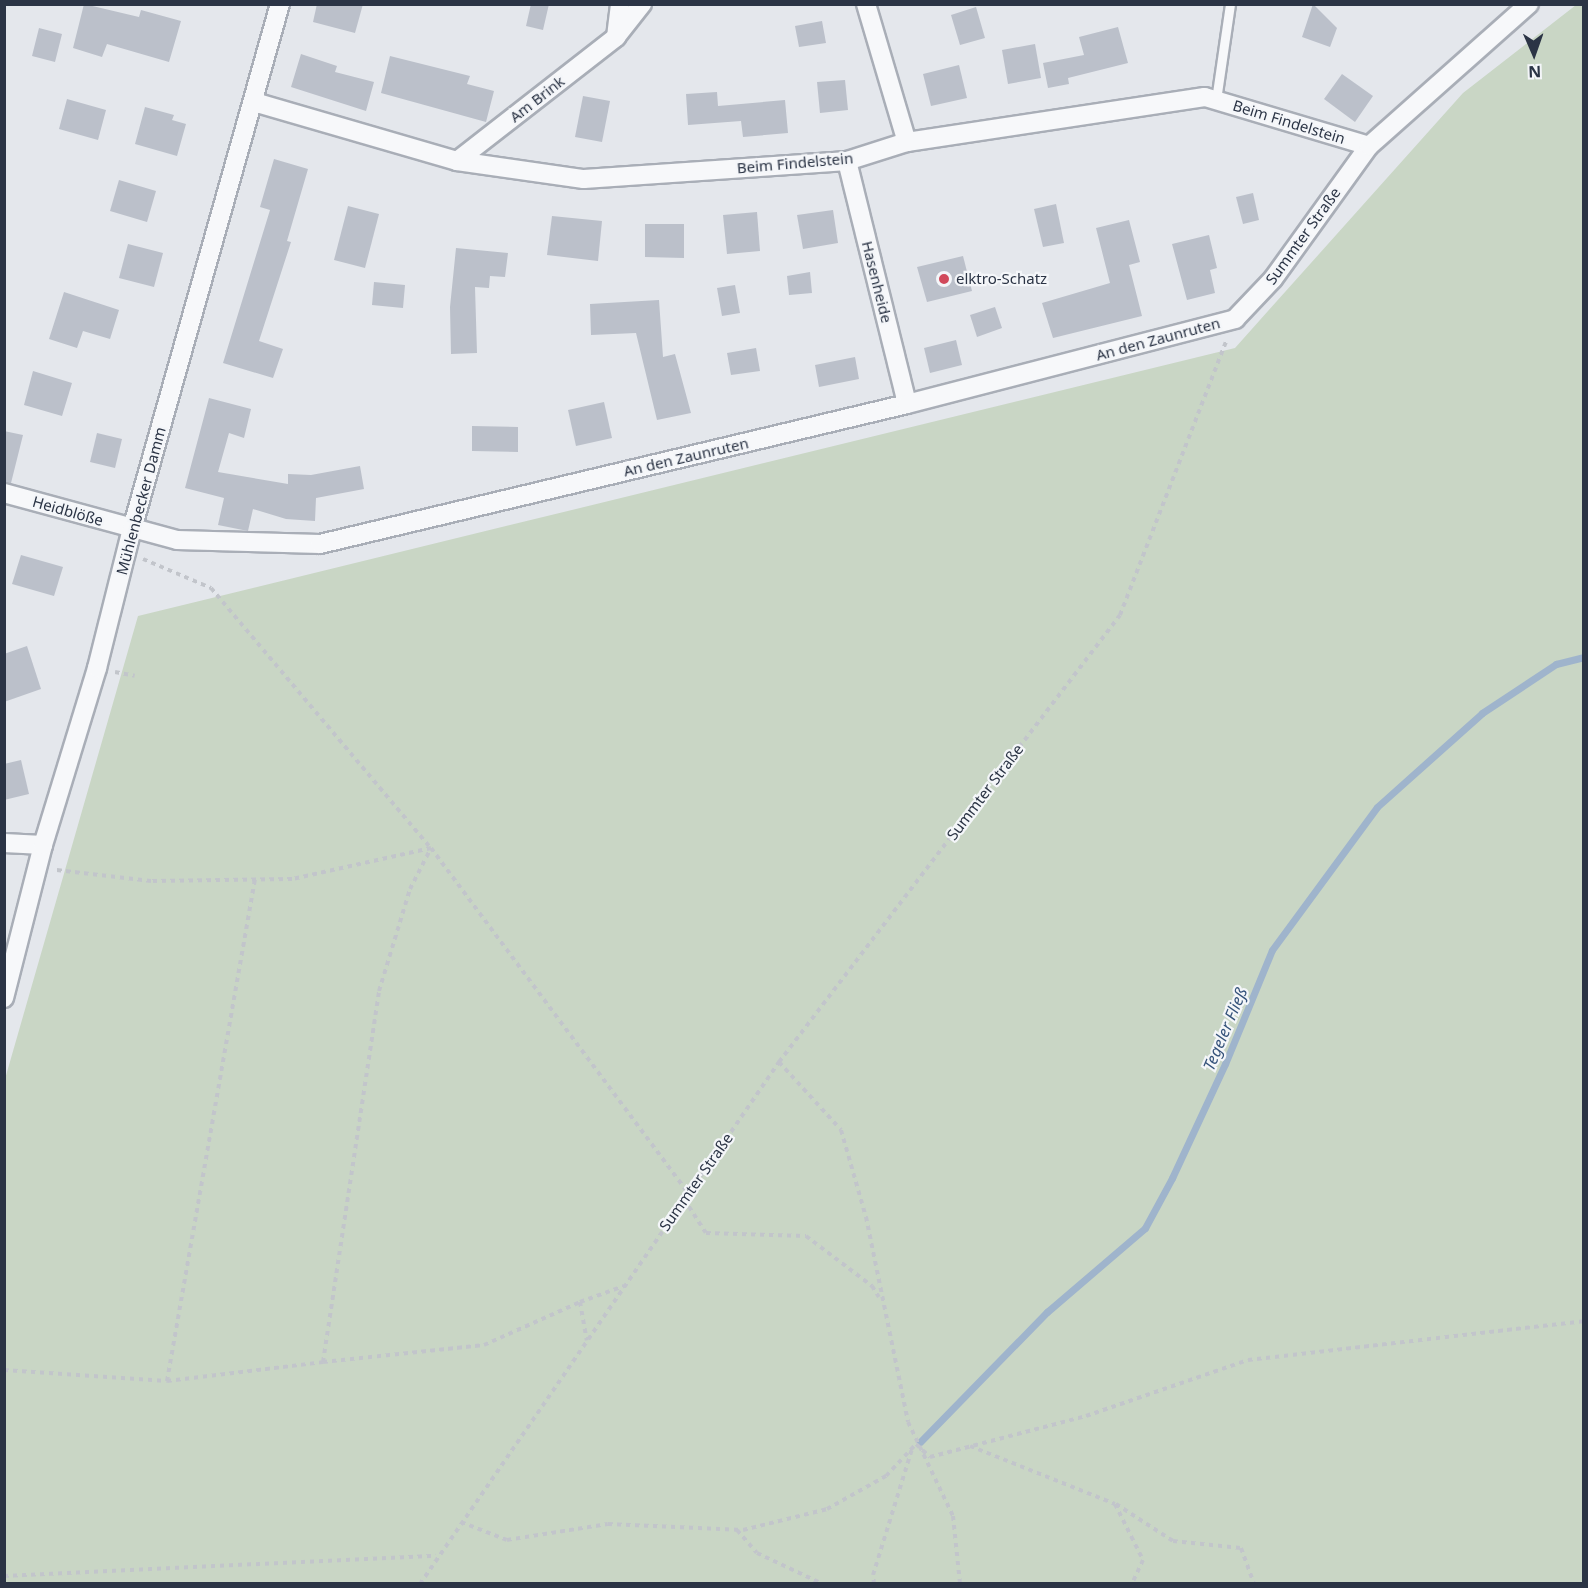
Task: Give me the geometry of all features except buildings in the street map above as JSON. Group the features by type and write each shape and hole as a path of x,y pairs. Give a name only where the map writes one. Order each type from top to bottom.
{"street":[{"name":"Mühlenbecker Damm","path":"4,998 43,844 280,4"},
{"path":"616,37 620,4"},
{"name":"Am Brink","path":"457,161 616,37 642,4"},
{"path":"867,4 907,142"},
{"name":"Summter Straße","path":"1235,319 1273,279 1369,146 1526,5"},
{"name":"Beim Findelstein","path":"254,102 457,161 584,179 848,161 907,142 1205,97 1369,146"},
{"name":"Hasenheide","path":"848,161 907,404"},
{"name":"An den Zaunruten","path":"132,529 177,540 320,544 907,404 1235,319"},
{"name":"Heidblöße","path":"4,493 132,529"},
{"path":"4,843 43,844"}],"lane":[{"path":"1216,100 1230,4"}],"path":[{"name":"Summter Straße","path":"420,1584 437,1556 779,1062 1120,615 1235,319"},
{"path":"127,552 211,588 431,848 688,1193"},
{"path":"38,868 151,880 291,879 431,848"},
{"path":"323,1362 379,991 410,889 431,848"},
{"path":"167,1381 255,879"},
{"path":"779,1062 841,1130 866,1216 880,1300 916,1444 953,1516 960,1584"},
{"path":"684,1199 706,1233 806,1236 872,1286 880,1300"},
{"path":"4,1370 167,1381 484,1345 580,1302 624,1286"},
{"path":"580,1302 588,1340"},
{"path":"916,1444 930,1457 1086,1416 1248,1360 1584,1321"},
{"path":"461,1522 507,1540 608,1524 737,1530 827,1509 886,1476 916,1444"},
{"path":"874,1584 873,1575 916,1444"},
{"path":"969,1446 1115,1504 1173,1541 1241,1548 1254,1584"},
{"path":"1115,1504 1143,1560 1132,1584"},
{"path":"737,1530 757,1553 823,1584"},
{"path":"4,1576 437,1556"}],"green space":[{"path":"1576,5 1584,5 1583,1583 5,1583 5,1079 138,616 1235,348 1463,93"}],"waterway":[{"name":"Tegeler Fließ","path":"920,1442 1047,1312 1145,1228 1172,1178 1225,1064 1272,950 1377,807 1482,713 1556,664 1584,657"}],"place":[{"name":"elktro-Schatz","path":"944,279"}]}
